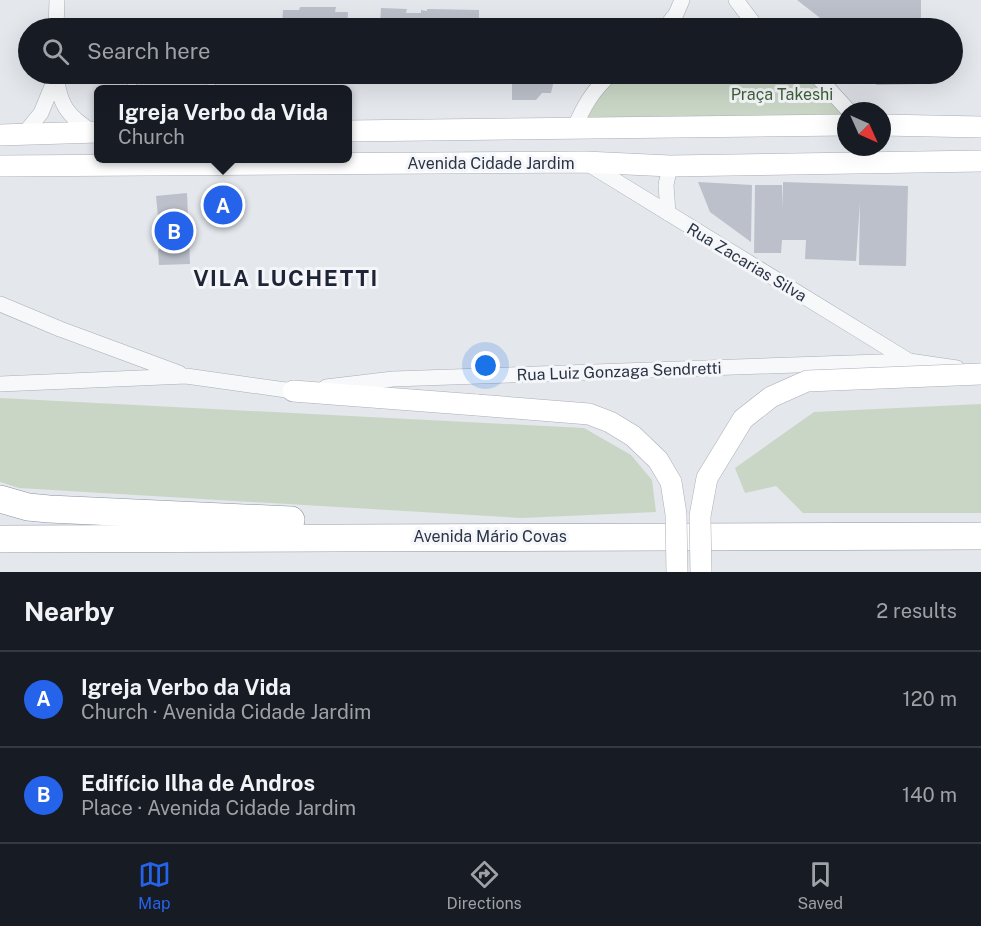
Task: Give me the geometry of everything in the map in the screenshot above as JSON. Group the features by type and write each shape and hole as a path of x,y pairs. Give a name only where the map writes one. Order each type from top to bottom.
{"highway":[{"path":"0,499 28,507 49,509 328,522 423,536"},
{"name":"Avenida Mário Covas","path":"0,539 981,536"}],"main road":[{"name":"Avenida Cidade Jardim","path":"352,131 837,125"},
{"path":"891,125 981,127"},
{"path":"0,135 94,132"},
{"name":"Avenida Cidade Jardim","path":"0,166 585,162 670,166 981,161"},
{"path":"701,572 700,516 707,478 742,419 771,398 807,381 981,373"},
{"path":"293,391 589,414 610,422 633,436 658,460 671,482 676,514 677,572"}],"street":[{"path":"56,18 57,0"},
{"path":"673,18 682,0"},
{"path":"736,0 750,18"},
{"path":"24,135 42,113 53,84"},
{"path":"58,84 65,109 75,121 94,131"},
{"path":"574,129 584,105 600,84"},
{"path":"824,84 841,102"},
{"name":"Rua Zacarias Silva","path":"585,162 909,361"},
{"path":"668,213 666,185 670,166"},
{"path":"0,304 186,376"},
{"path":"909,361 981,373"},
{"name":"Rua Luiz Gonzaga Sendretti","path":"186,376 293,391 393,379 909,361"},
{"path":"0,384 186,376"}],"green space":[{"name":"Praça Takeshi","path":"604,84 824,84 841,102 837,102 837,125 574,129"},
{"path":"0,398 584,428 631,455 652,480 656,512 522,518 19,488 0,482"},
{"path":"981,404 981,513 803,513 776,486 745,493 735,468 814,412"}],"building":[{"path":"797,0 921,0 921,18 820,18"},
{"path":"300,7 336,7 335,12 348,12 348,18 283,18 283,10 299,10"},
{"path":"381,8 407,9 406,13 421,13 421,10 427,11 427,9 479,10 479,18 380,18"},
{"path":"512,84 553,84 551,93 542,93 536,100 512,100"},
{"path":"698,182 752,185 751,242 710,212"},
{"path":"783,182 908,186 906,266 859,265 860,202 856,261 805,259 806,240 782,240 781,253 754,253 755,185 782,185 783,208"},
{"path":"187,193 190,264 159,265 158,250 161,248 156,196"}],"place":[{"name":"Igreja Verbo da Vida","path":"223,205"},
{"name":"Edifício Ilha de Andros","path":"174,231"}],"district":[{"name":"VILA LUCHETTI","path":"286,278"}]}
